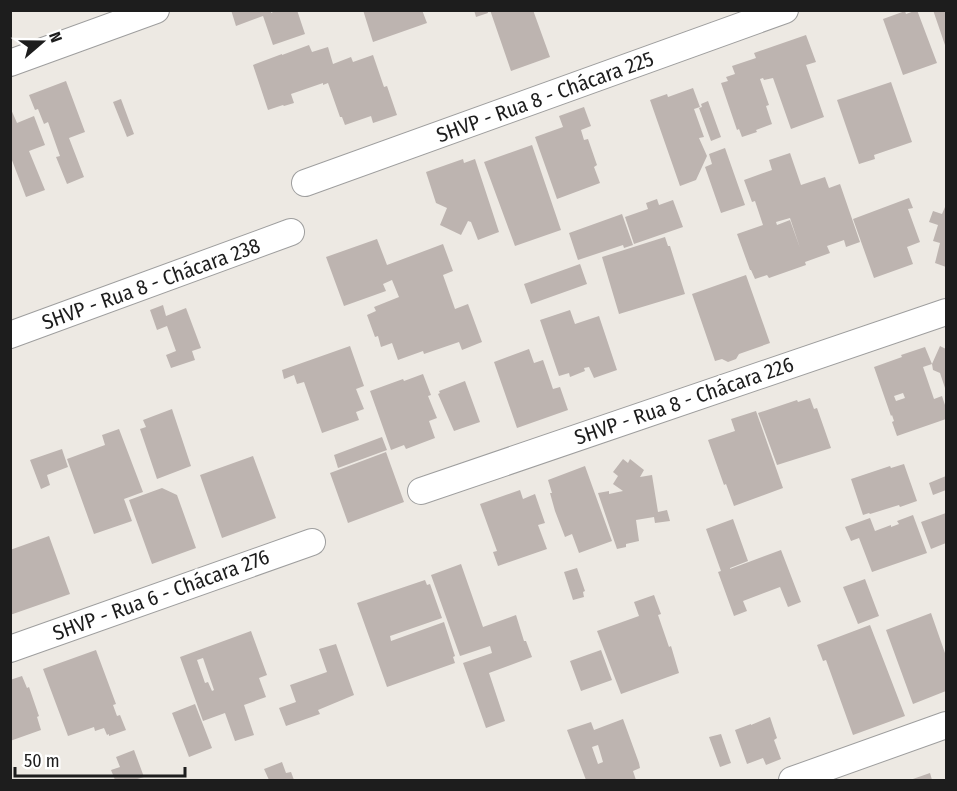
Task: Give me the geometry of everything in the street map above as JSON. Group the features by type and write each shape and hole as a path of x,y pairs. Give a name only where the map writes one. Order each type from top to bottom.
{"street":[{"path":"10,63 156,10"},
{"name":"SHVP - Rua 8 - Chácara 225","path":"304,183 784,10"},
{"name":"SHVP - Rua 8 - Chácara 238","path":"10,335 291,232"},
{"name":"SHVP - Rua 8 - Chácara 226","path":"421,491 946,312"},
{"name":"SHVP - Rua 6 - Chácara 276","path":"10,649 312,542"},
{"path":"792,780 946,726"}],"building":[{"path":"231,10 271,10 271,13 277,10 297,10 305,34 273,45 263,16 236,26"},
{"path":"363,10 422,10 427,23 373,42"},
{"path":"474,10 487,10 488,13 476,17"},
{"path":"490,10 533,10 550,57 511,71"},
{"path":"917,10 937,63 903,75 883,19 905,11 906,14"},
{"path":"933,10 946,10 946,48"},
{"path":"806,35 816,62 806,65 824,117 791,129 773,78 764,80 763,78 760,79 769,105 766,106 772,124 742,137 739,129 737,130 721,83 728,81 726,77 735,74 732,66 756,58 754,53"},
{"path":"309,45 312,52 328,47 333,64 351,57 353,62 373,55 397,115 373,123 371,116 345,125 328,83 291,94 294,103 268,110 253,65"},
{"path":"66,81 85,132 69,138 84,177 67,184 56,157 60,156 48,122 44,124 29,95"},
{"path":"891,82 912,142 874,155 875,159 859,164 837,100"},
{"path":"693,88 700,107 694,109 704,137 699,138 707,156 696,180 680,186 650,100 667,94 668,97"},
{"path":"121,99 134,134 127,137 113,102"},
{"path":"708,101 721,137 711,141 699,108 702,107 701,104"},
{"path":"10,107 17,123 34,116 45,145 29,151 45,190 26,197 10,155"},
{"path":"584,107 591,126 581,130 584,140 588,139 597,165 594,167 600,183 557,199 535,137 563,127 559,116"},
{"path":"532,145 561,230 515,246 484,162"},
{"path":"725,148 745,205 721,213 705,167 712,164 709,154"},
{"path":"790,153 801,185 825,177 829,188 840,184 860,242 846,247 844,240 827,246 830,253 805,262 806,265 769,278 767,275 755,279 737,234 763,225 755,201 752,202 744,180 772,170 769,160","holes":["790,218 800,248 790,220 777,225 776,222"]},
{"path":"463,159 464,163 475,159 499,232 478,240 471,222 468,221 461,235 440,225 447,208 436,203 426,172"},
{"path":"909,198 913,208 908,209 920,242 907,247 913,264 874,278 853,219"},
{"path":"657,199 659,205 673,200 683,227 634,244 625,217 648,209 646,203"},
{"path":"945,207 946,267 935,263 940,243 933,241 938,225 929,222 933,211 942,214"},
{"path":"622,214 633,245 624,248 623,245 578,260 569,233"},
{"path":"665,237 685,294 619,314 602,257"},
{"path":"377,239 387,265 443,244 453,271 443,275 455,309 468,304 482,342 462,350 459,342 398,360 392,343 381,347 367,315 376,311 374,307 399,297 392,280 383,284 386,291 344,306 326,257"},
{"path":"580,264 587,284 531,304 524,284"},
{"path":"746,275 770,343 739,354 736,359 728,362 722,359 715,361 692,294"},
{"path":"163,305 166,316 186,308 201,348 192,351 195,360 171,368 166,355 176,351 167,326 157,330 150,310"},
{"path":"570,310 575,324 599,316 617,370 594,378 589,367 570,377 569,373 559,376 540,320"},
{"path":"350,346 364,386 356,389 364,409 356,412 359,420 322,433 304,382 297,384 294,375 284,379 282,370"},
{"path":"940,346 946,349 946,391 940,373 933,370 932,364"},
{"path":"925,347 932,364 923,367 934,399 942,396 946,408 946,419 897,436 892,415 874,367 902,357 901,355","holes":["903,393 905,398 896,401 894,396"]},
{"path":"529,349 534,363 543,360 553,389 560,387 568,410 517,428 494,362"},
{"path":"423,374 431,395 428,396 437,418 429,421 435,438 406,449 404,445 391,450 370,391"},
{"path":"465,381 480,422 454,431 438,394 439,391"},
{"path":"810,398 814,409 817,408 831,448 777,465 758,413"},
{"path":"172,409 191,466 157,479 140,429 146,427 143,420"},
{"path":"756,411 783,488 734,506 708,440 735,431 731,419"},
{"path":"119,429 143,492 124,499 132,521 94,534 67,459 105,445 102,435"},
{"path":"382,437 387,450 338,468 334,455"},
{"path":"62,449 68,467 47,475 50,485 41,489 30,460"},
{"path":"386,452 404,502 348,523 330,473"},
{"path":"253,456 276,518 222,538 200,475"},
{"path":"623,459 628,463 630,459 644,470 640,477 652,475 658,512 667,510 670,521 655,523 654,517 636,520 639,541 617,549 598,493 609,491 609,494 623,491 613,484 618,476 613,472"},
{"path":"904,464 917,501 863,515 851,479 890,466 891,468"},
{"path":"585,466 612,541 579,553 572,534 565,537 555,511 548,480"},
{"path":"946,476 946,490 933,495 929,483"},
{"path":"162,488 177,495 196,548 152,564 129,500"},
{"path":"520,490 523,499 535,494 545,523 538,525 547,549 498,566 493,552 497,551 480,504"},
{"path":"946,513 946,543 931,549 921,522"},
{"path":"913,515 927,553 872,572 859,538 851,541 845,527 870,518 875,531 899,524 897,521"},
{"path":"733,519 748,561 730,569 781,550 801,602 788,607 780,587 743,601 747,611 734,616 706,529"},
{"path":"49,536 70,594 10,615 10,550"},
{"path":"461,564 483,627 516,615 532,657 489,673 505,721 486,728 463,663 492,653 490,646 460,656 431,575"},
{"path":"577,568 585,591 583,592 584,597 573,600 564,572"},
{"path":"865,579 879,616 858,624 843,587"},
{"path":"425,580 427,585 430,584 442,618 390,636 391,641 444,622 455,656 453,657 455,663 387,687 357,603"},
{"path":"654,595 661,614 658,615 679,673 621,694 597,631 639,616 634,602"},
{"path":"931,613 946,656 946,691 913,704 886,630"},
{"path":"870,625 905,716 853,735 826,660 823,661 817,645"},
{"path":"251,631 267,675 259,678 266,697 244,705 254,735 235,741 225,713 203,721 180,657","holes":["203,658 214,690 212,691 208,682 205,683 197,660"]},
{"path":"336,644 354,695 318,710 320,714 286,726 279,708 296,702 290,685 327,672 319,649"},
{"path":"96,650 116,704 113,705 117,716 120,715 126,730 109,736 104,728 95,731 94,727 68,736 43,669"},
{"path":"601,650 612,680 581,691 570,661"},
{"path":"22,676 27,688 29,687 39,716 37,717 41,730 10,741 10,680"},
{"path":"195,704 212,748 189,757 172,713"},
{"path":"770,717 777,738 774,740 781,759 766,765 763,758 747,764 735,730"},
{"path":"623,719 639,763 640,768 633,771 636,780 586,780 567,730 591,722 594,730","holes":["598,745 603,762 598,764 592,747"]},
{"path":"721,734 731,763 720,767 709,737"},
{"path":"134,750 144,777 134,780 115,780 111,770 120,767 116,757"},
{"path":"282,762 286,773 291,772 294,780 269,780 264,769"},
{"path":"930,773 932,780 910,780"}]}
